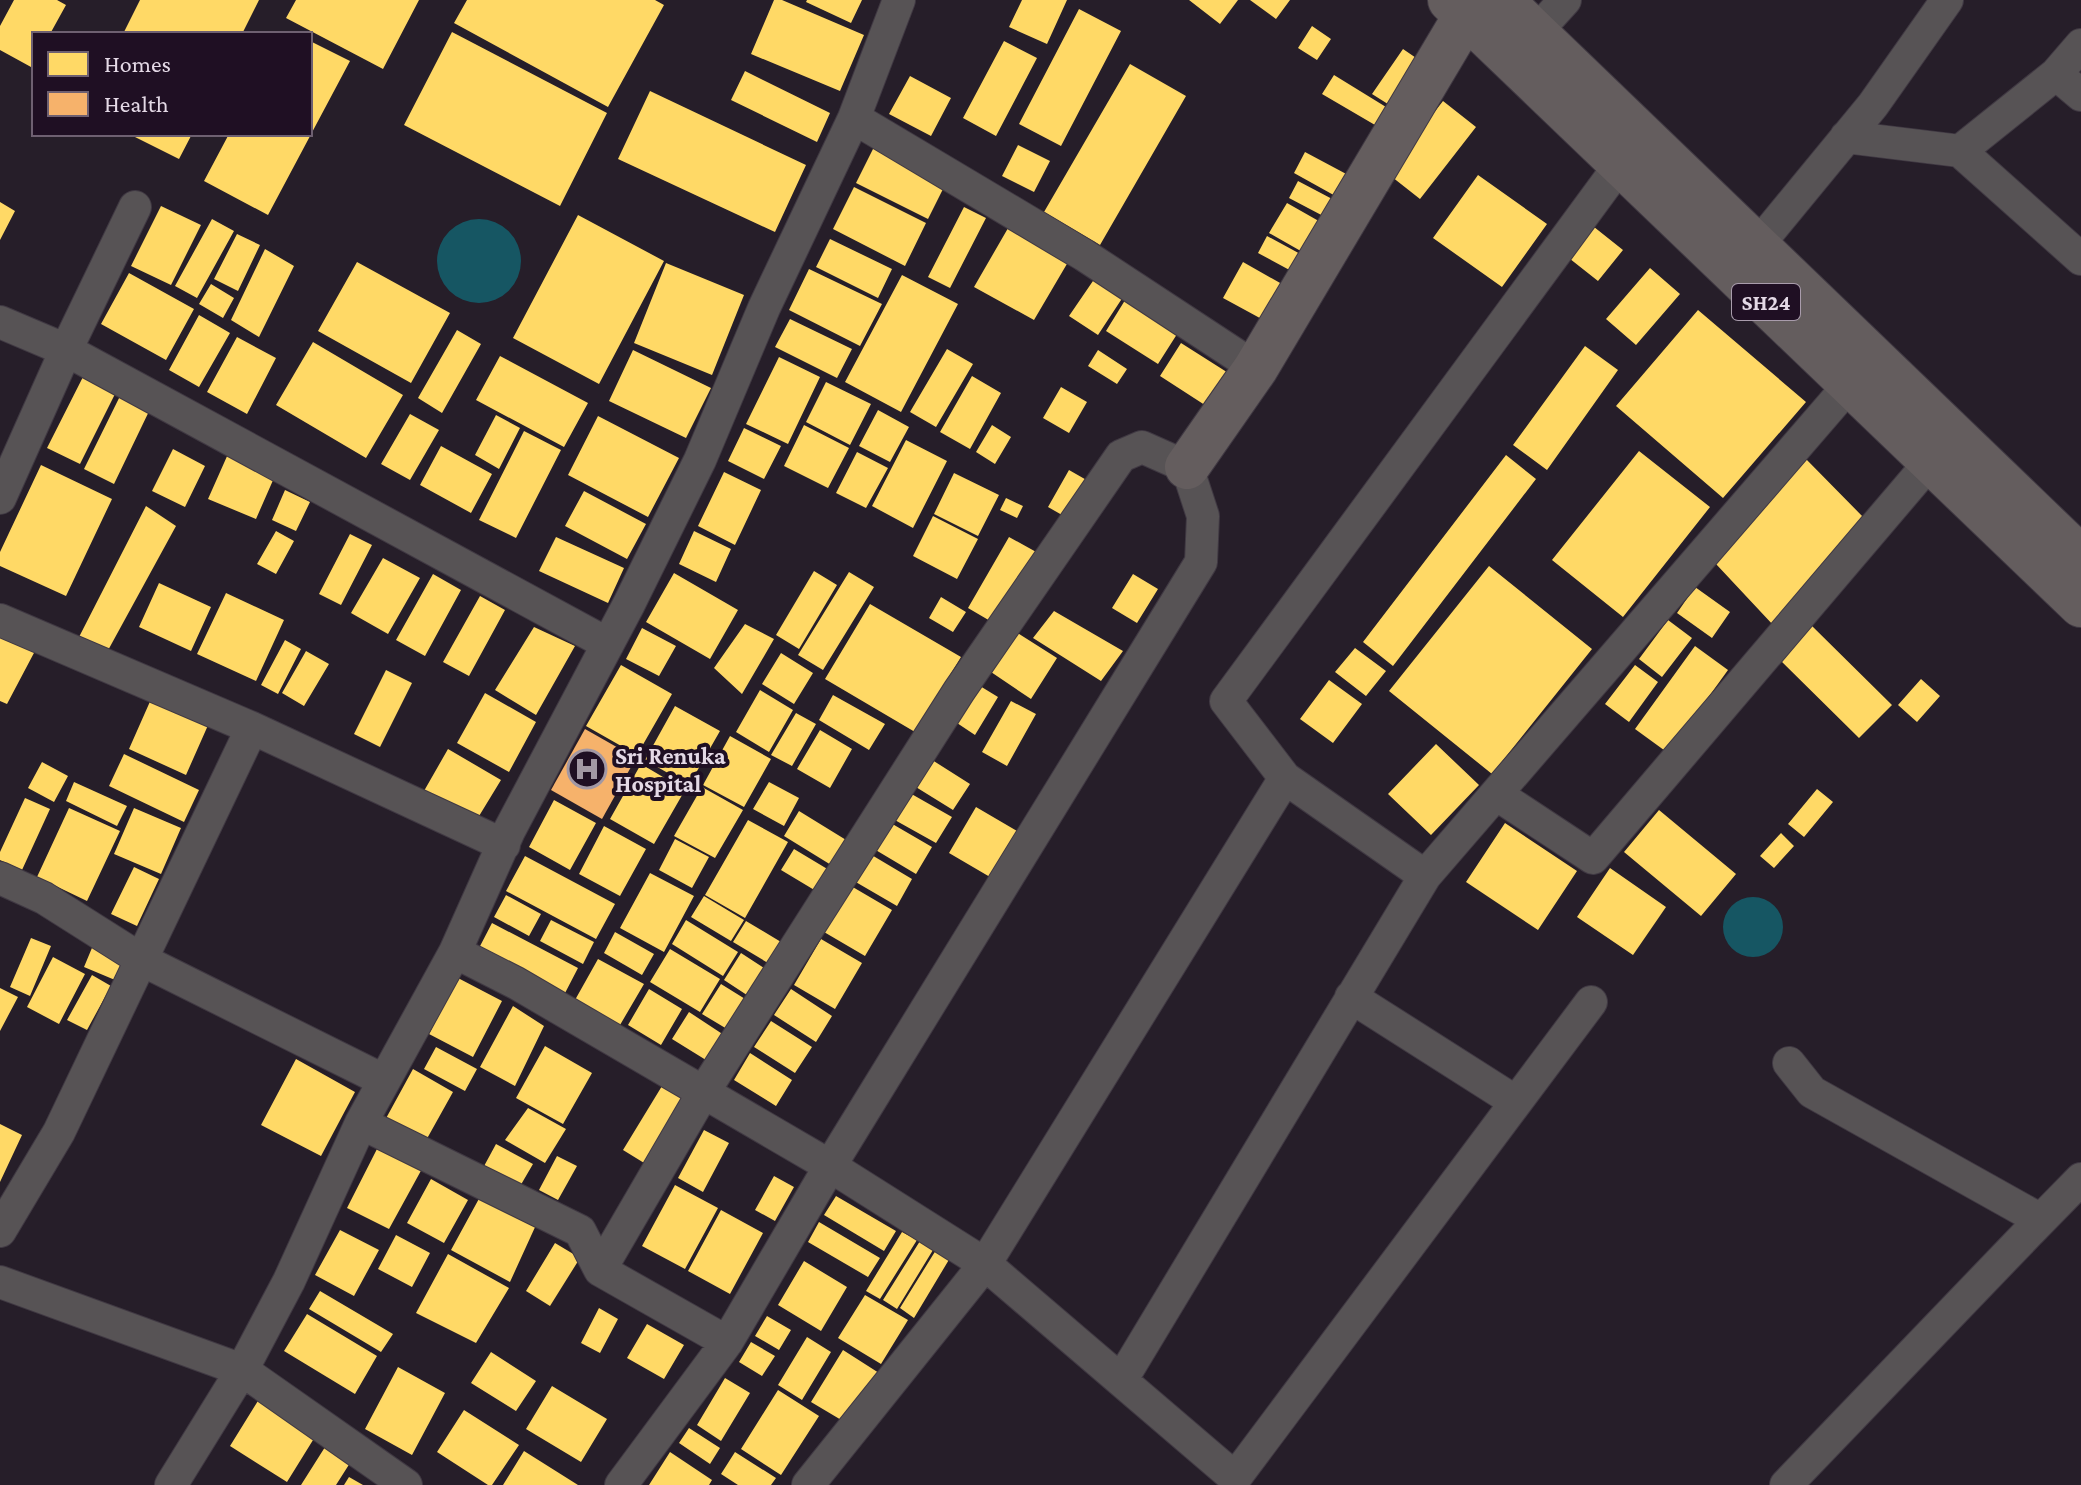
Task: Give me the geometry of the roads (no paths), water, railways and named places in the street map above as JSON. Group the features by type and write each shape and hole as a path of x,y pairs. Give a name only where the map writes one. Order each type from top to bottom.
{"main road":[{"name":"SH24","path":"1474,4 1535,33 1566,87 1620,165 2081,605"},
{"name":"SH24","path":"1474,4 1566,87 1757,246 2080,555"},
{"path":"1187,467 1256,368 1474,4"}],"street":[{"path":"171,1485 242,1370 289,1281 361,1123 455,952 504,845 700,460 764,308 854,118 899,0"},
{"path":"1535,33 1565,0"},
{"path":"1757,246 1873,105 1947,0"},
{"path":"1960,151 2056,74 2081,45"},
{"path":"2056,74 2081,95"},
{"path":"854,118 1084,255 1256,368"},
{"path":"1846,137 1960,151 2081,259"},
{"path":"1425,876 1285,778 1226,701 1620,165"},
{"path":"0,498 66,350 135,207"},
{"path":"0,322 66,350 608,644"},
{"path":"1122,1379 1425,876 1851,383"},
{"path":"600,1270 703,1093 959,691 1121,456 1142,447 1187,467 1203,516 1201,562 830,1166 727,1342 621,1485"},
{"path":"1496,794 1593,858 1931,461"},
{"path":"0,620 252,728 504,845"},
{"path":"0,1231 59,1132 252,728"},
{"path":"808,1485 985,1264 1285,778"},
{"path":"0,878 44,898 142,960 383,1080"},
{"path":"455,952 516,983 830,1166 985,1264 1239,1481 1591,1002"},
{"path":"1351,997 1516,1102"},
{"path":"1789,1063 1812,1092 2032,1215 2030,1231"},
{"path":"361,1123 580,1231 600,1270 727,1342"},
{"path":"1786,1485 2081,1179"},
{"path":"0,1282 242,1370 406,1485"}],"water":[{"path":"479,219 502,226 514,238 521,261 514,284 502,296 479,303 456,296 444,284 437,261 444,238 456,226"},
{"path":"1753,897 1774,906 1783,927 1774,948 1753,957 1732,948 1723,927 1732,906"}],"place":[{"name":"Sri Renuka Hospital","path":"587,769"}]}
